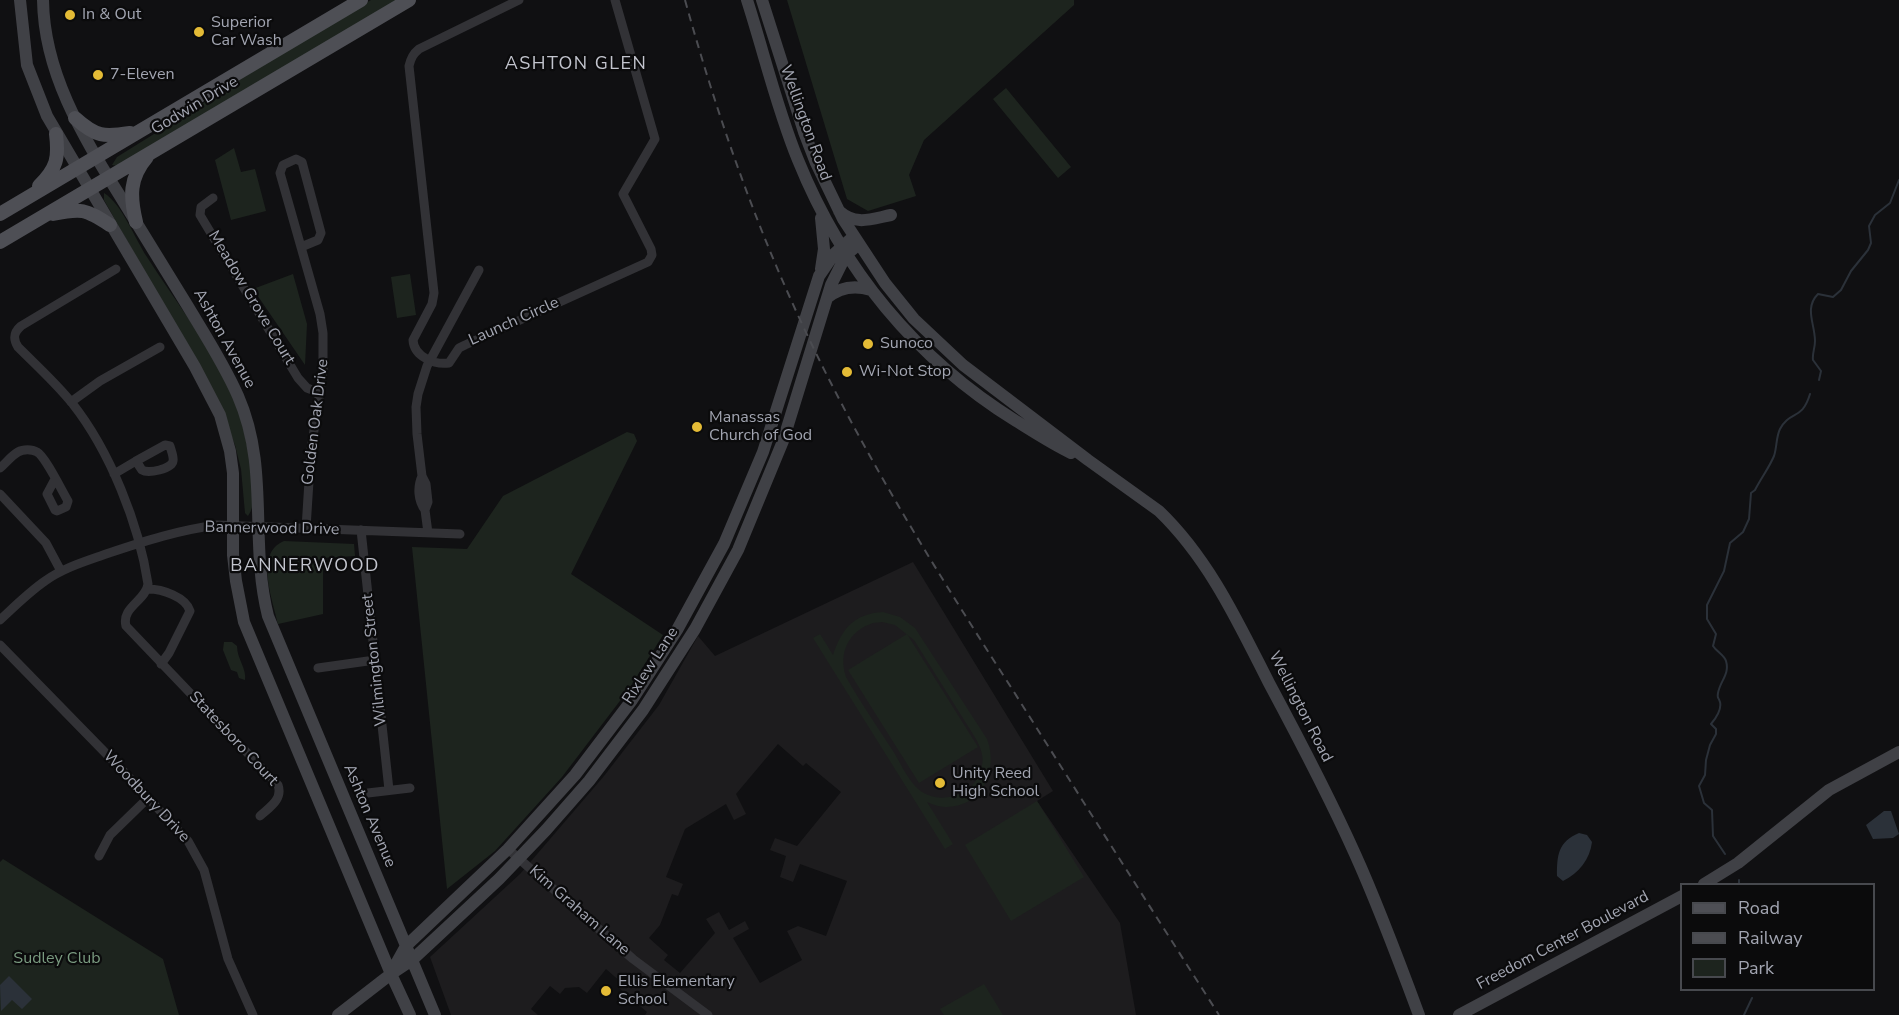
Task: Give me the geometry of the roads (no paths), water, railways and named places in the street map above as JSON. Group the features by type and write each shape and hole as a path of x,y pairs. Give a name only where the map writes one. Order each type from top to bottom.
{"main road":[{"path":"20,0 27,65 39,101 56,134 195,367 219,415 233,473 236,581 244,622 410,1015"},
{"name":"Ashton Avenue","path":"43,0 52,63 64,96 96,157 217,354 239,397 256,460 259,497 259,570 263,595 275,636 435,1015"},
{"name":"Godwin Drive","path":"0,214 361,0"},
{"name":"Godwin Drive","path":"0,242 408,0"},
{"name":"Wellington Road","path":"747,0 791,141 816,200 844,251 871,291 914,341 978,397 1041,437 1088,460"},
{"name":"Wellington Road","path":"762,0 804,132 820,174 856,241 885,283 914,319 963,365 1088,460 1140,496 1176,527 1215,581 1291,723 1350,844 1386,926 1419,1015"},
{"path":"75,118 89,131 102,136 138,132"},
{"path":"26,199 54,167 58,155 56,134"},
{"path":"136,222 130,195 132,183 141,164 155,149"},
{"path":"816,200 824,234 823,260 819,276"},
{"path":"36,220 66,211 82,210 88,211 110,225"},
{"path":"838,210 850,219 860,221 891,215"},
{"name":"Rixlew Lane","path":"391,974 406,946 508,849 546,808 598,745 656,663 724,544 763,452 819,276 856,241"},
{"name":"Rixlew Lane","path":"338,1015 412,960 519,859 588,782 631,727 680,654 718,589 756,511 783,441 833,279 844,251"},
{"path":"827,298 846,288 854,287 871,291"},
{"path":"1707,883 1738,863 1829,790 1899,752"},
{"name":"Freedom Center Boulevard","path":"1459,1015 1680,897"}],"street":[{"path":"430,361 413,345 413,340 432,304 434,293 409,66 414,53 419,50 519,0"},
{"name":"Launch Circle","path":"430,361 441,364 449,363 459,348 648,262 652,255 622,194 655,139 615,0"},
{"name":"Golden Oak Drive","path":"301,247 318,240 321,233 302,162 296,159 283,165 280,173 320,314 324,362 310,464 306,528"},
{"name":"Meadow Grove Court","path":"213,198 201,207 200,215 298,378 307,388 320,393"},
{"path":"116,269 21,326 14,337 18,347 71,402 114,474 125,500 138,543 148,589 163,591 186,603 190,611 170,653 161,664"},
{"path":"428,533 426,510 420,502 418,485 422,476 416,406 422,380 430,361 479,270"},
{"path":"71,402 100,381 160,347"},
{"path":"0,468 17,453 33,450 40,454 55,478"},
{"path":"114,474 136,461"},
{"path":"422,476 432,483 434,501 426,510"},
{"path":"0,494 46,543 61,571"},
{"name":"Bannerwood Drive","path":"0,620 30,591 61,571 138,543 193,528 233,526 460,534"},
{"name":"Wilmington Street","path":"361,530 389,790"},
{"name":"Statesboro Court","path":"148,589 128,612 125,622 161,664 278,785 280,789 278,799 260,816"},
{"name":"Woodbury Drive","path":"0,645 188,842 204,870 228,958 253,1015"},
{"path":"318,668 375,660"},
{"path":"368,793 410,788"},
{"path":"99,856 110,835 148,798"},
{"name":"Kim Graham Lane","path":"508,849 633,959 708,1015"}],"waterway":[{"path":"1819,380 1821,371 1813,360 1815,335 1811,311 1814,299 1818,294 1833,297 1841,290 1851,271 1868,250 1871,243 1869,226 1875,215 1890,203 1899,180"},
{"path":"1725,854 1713,836 1712,810 1704,803 1699,786 1705,775 1710,745 1716,734 1716,729 1711,724 1719,711 1718,693 1727,670 1725,659 1713,646 1716,634 1707,619 1707,605 1724,571 1730,543 1743,532 1749,519 1751,493 1770,465 1780,429 1788,419 1800,412 1810,394"},
{"path":"1744,1015 1752,998"}],"railway":[{"path":"685,0 711,89 757,220 793,305 835,392 934,565 1219,1015"}],"place":[{"name":"In & Out","path":"70,15"},
{"name":"Superior Car Wash","path":"199,32"},
{"name":"7-Eleven","path":"98,75"},
{"name":"Sunoco","path":"868,344"},
{"name":"Wi-Not Stop","path":"847,372"},
{"name":"Manassas Church of God","path":"697,427"},
{"name":"Unity Reed High School","path":"940,783"},
{"name":"Ellis Elementary School","path":"606,991"}],"district":[{"name":"ASHTON GLEN","path":"576,65"},
{"name":"BANNERWOOD","path":"305,567"}],"park label":[{"name":"Sudley Club","path":"57,959"}]}
